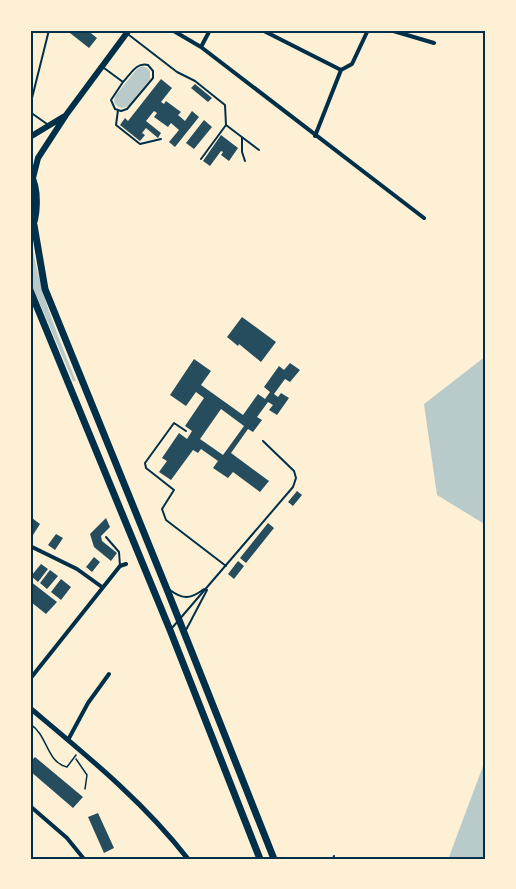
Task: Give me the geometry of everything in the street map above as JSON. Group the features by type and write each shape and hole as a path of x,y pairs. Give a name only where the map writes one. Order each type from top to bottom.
{"highway":[{"path":"31,176 36,196 32,229 45,289 180,620 274,859"},
{"path":"30,290 171,630 260,859"}],"main road":[{"path":"31,176 38,158 66,115 128,32"},
{"path":"30,137 66,115"}],"street":[{"path":"172,30 201,47 424,218"},
{"path":"201,47 210,30"},
{"path":"262,30 342,70"},
{"path":"315,136 342,70 352,64 368,30"},
{"path":"390,30 434,43"},
{"path":"30,546 77,569 102,587"},
{"path":"30,679 102,587 120,566 126,564"},
{"path":"69,740 88,703 109,674"},
{"path":"30,708 123,788 188,859"},
{"path":"30,806 67,838 84,859"}],"lane":[{"path":"30,106 49,30"},
{"path":"128,32 177,72 195,81 225,105 226,125 201,159"},
{"path":"148,65 153,71 153,78 127,109 118,110 111,103 112,97 137,66 148,65"},
{"path":"102,66 123,82"},
{"path":"118,110 116,125 140,144 161,140"},
{"path":"30,112 50,126"},
{"path":"226,125 259,150"},
{"path":"242,137 244,160"},
{"path":"186,431 174,423 146,463 146,468 174,489 162,509 166,520 226,566"},
{"path":"171,630 293,487 296,478 294,471 263,441"},
{"path":"106,537 119,552 120,566"},
{"path":"166,587 178,596 188,598 195,596 209,585"},
{"path":"185,633 209,585"}],"path":[{"path":"30,724 41,733 52,758 64,767 67,767 75,758 78,748"},
{"path":"75,758 87,775 85,789"}],"shaded area":[{"path":"142,66 150,71 150,79 128,106 122,108 117,106 114,102 115,96"},
{"path":"32,244 44,297 76,381 73,381 30,281 30,246"},
{"path":"486,356 486,525 437,495 424,404"},
{"path":"486,758 486,859 448,859 449,857"}],"building":[{"path":"72,30 87,30 97,38 89,48 70,33"},
{"path":"161,79 172,88 161,102 164,104 166,101 181,112 178,115 185,121 192,111 199,117 175,147 169,142 179,130 171,123 168,127 154,117 157,113 154,111 146,121 161,133 158,138 146,128 142,133 145,135 140,141 120,125 125,118 128,121"},
{"path":"195,84 212,98 208,102 191,88"},
{"path":"204,120 212,127 194,149 186,143"},
{"path":"221,135 238,148 229,161 221,155 223,152 221,151 210,166 203,161"},
{"path":"242,317 276,342 261,362 227,337"},
{"path":"194,359 211,371 201,385 243,415 258,394 265,399 270,392 264,387 279,366 284,370 290,363 300,370 290,382 285,379 274,394 278,397 281,393 289,398 277,415 269,410 273,405 268,402 257,417 262,420 253,432 248,429 231,453 269,481 260,492 233,472 228,478 213,468 218,461 201,449 198,453 193,450 171,480 159,472 167,461 162,458 179,433 187,439 192,431 185,426 204,398 196,392 186,406 170,395","holes":["221,409 244,426 223,455 200,439"]},
{"path":"297,491 302,495 293,506 288,502"},
{"path":"32,518 40,524 33,535 30,533"},
{"path":"106,518 110,527 101,536 102,541 117,553 111,561 94,547 90,534"},
{"path":"268,523 274,528 246,563 240,558"},
{"path":"56,534 63,538 55,550 48,545"},
{"path":"94,557 100,562 92,572 86,567"},
{"path":"238,561 244,566 234,579 228,574"},
{"path":"41,564 48,569 38,582 31,576"},
{"path":"50,570 58,576 47,589 40,583"},
{"path":"61,579 71,587 61,600 51,592"},
{"path":"30,581 57,602 46,614 31,602 30,604"},
{"path":"35,757 83,797 73,808 30,771 30,762"},
{"path":"98,813 114,848 104,853 88,817"}]}
